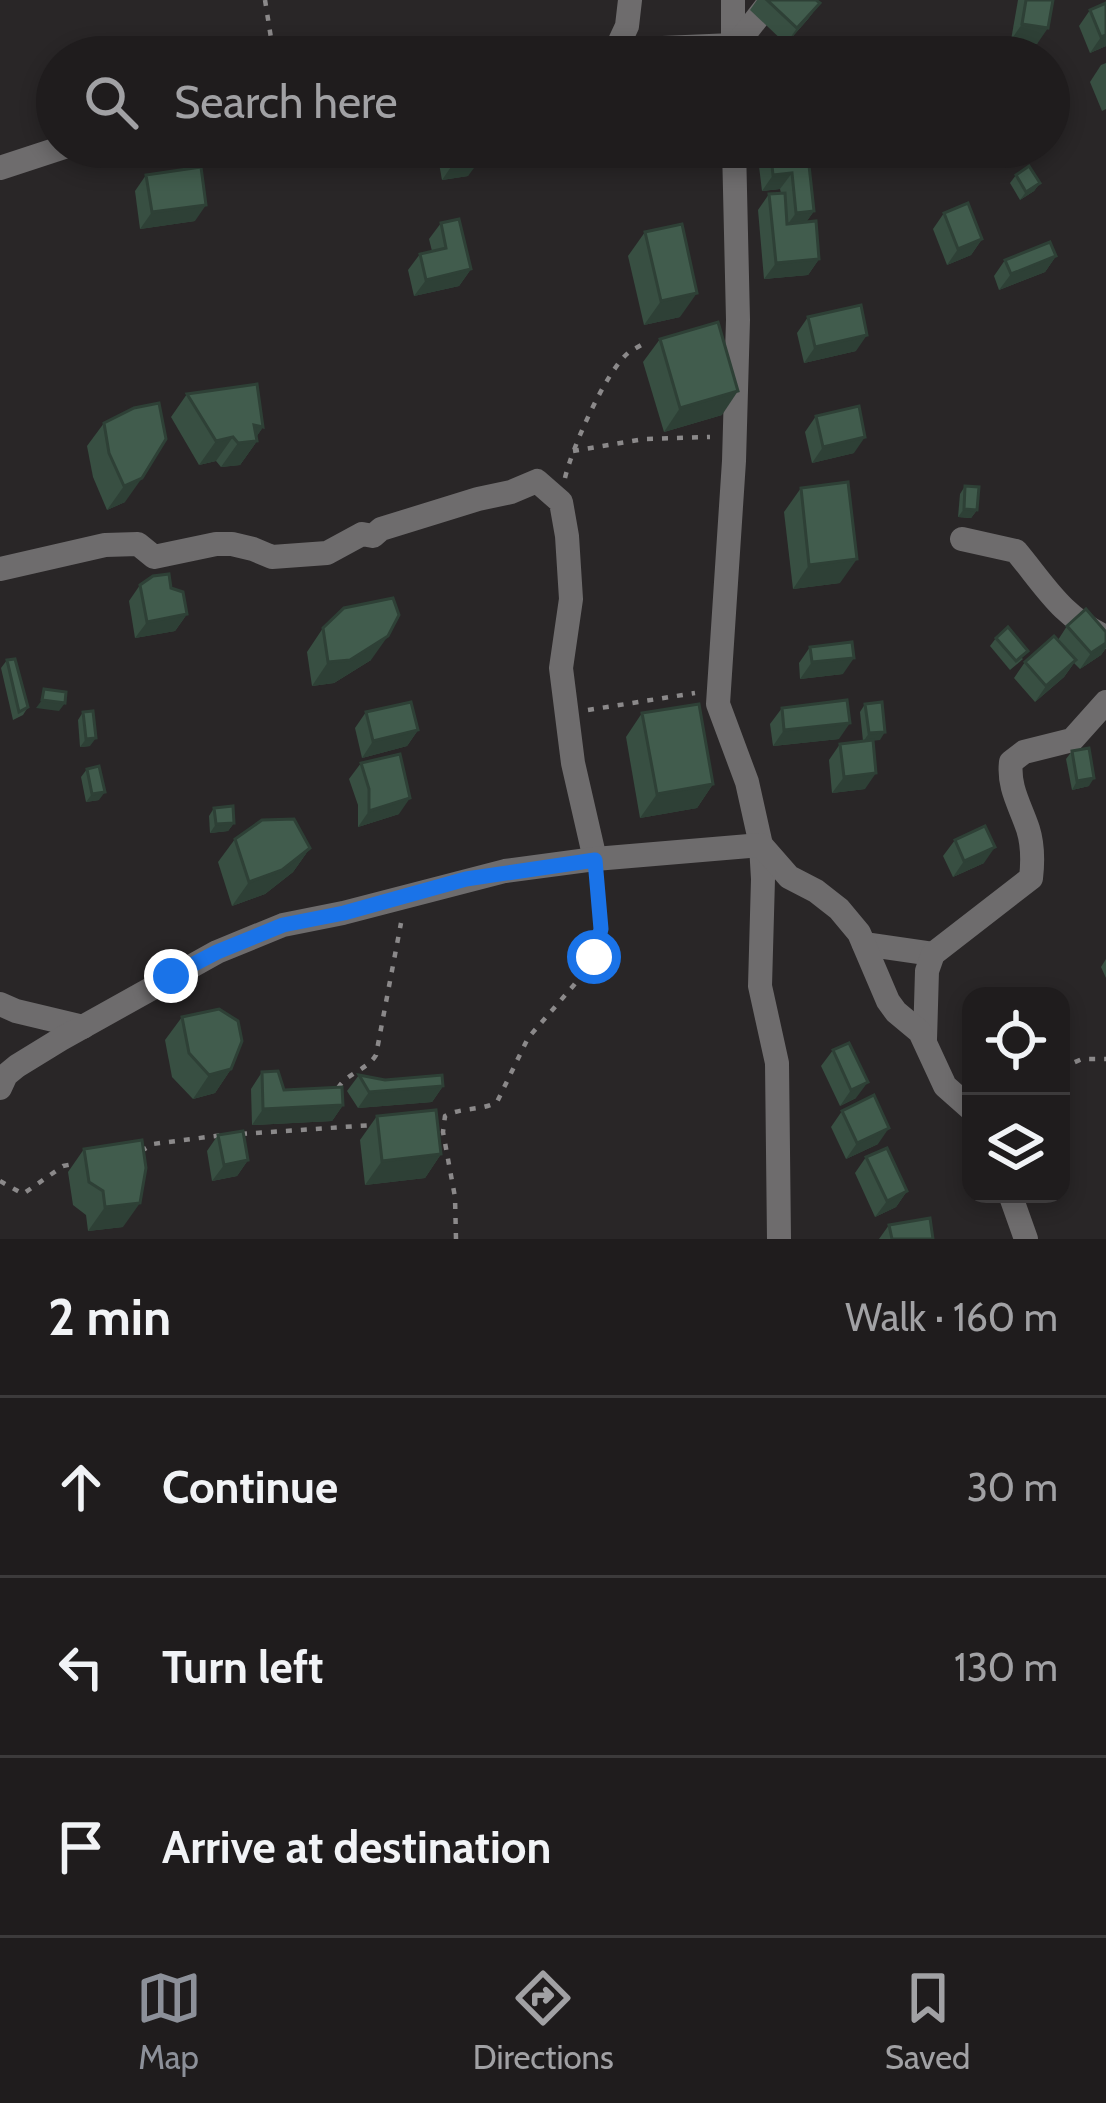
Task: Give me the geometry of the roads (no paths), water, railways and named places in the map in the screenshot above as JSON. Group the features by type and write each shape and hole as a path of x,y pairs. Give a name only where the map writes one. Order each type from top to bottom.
{"street":[{"path":"621,36 630,0"},
{"path":"733,36 734,0"},
{"path":"743,36 771,0"},
{"path":"0,167 36,156"},
{"path":"734,168 735,436 718,704 747,782 761,844 760,986 776,1063 779,1239"},
{"path":"0,569 122,544 138,544 154,557 216,544 253,548 272,557 327,554 362,534 373,536 381,529 537,481 561,502 567,536 572,598 561,668 573,763 595,860"},
{"path":"962,539 1016,551 1042,588 1087,628 1106,637"},
{"path":"925,1040 927,971 933,954 1031,878 1033,855 1014,797 1011,762 1024,752 1072,740 1106,702"},
{"path":"0,1088 17,1066 171,976 283,925 505,872 761,844"},
{"path":"761,844 789,878 839,909 859,933 888,1001 920,1032 945,1086 962,1101"},
{"path":"864,944 933,954"},
{"path":"0,1004 83,1027"},
{"path":"1013,1203 1026,1239"}]}
